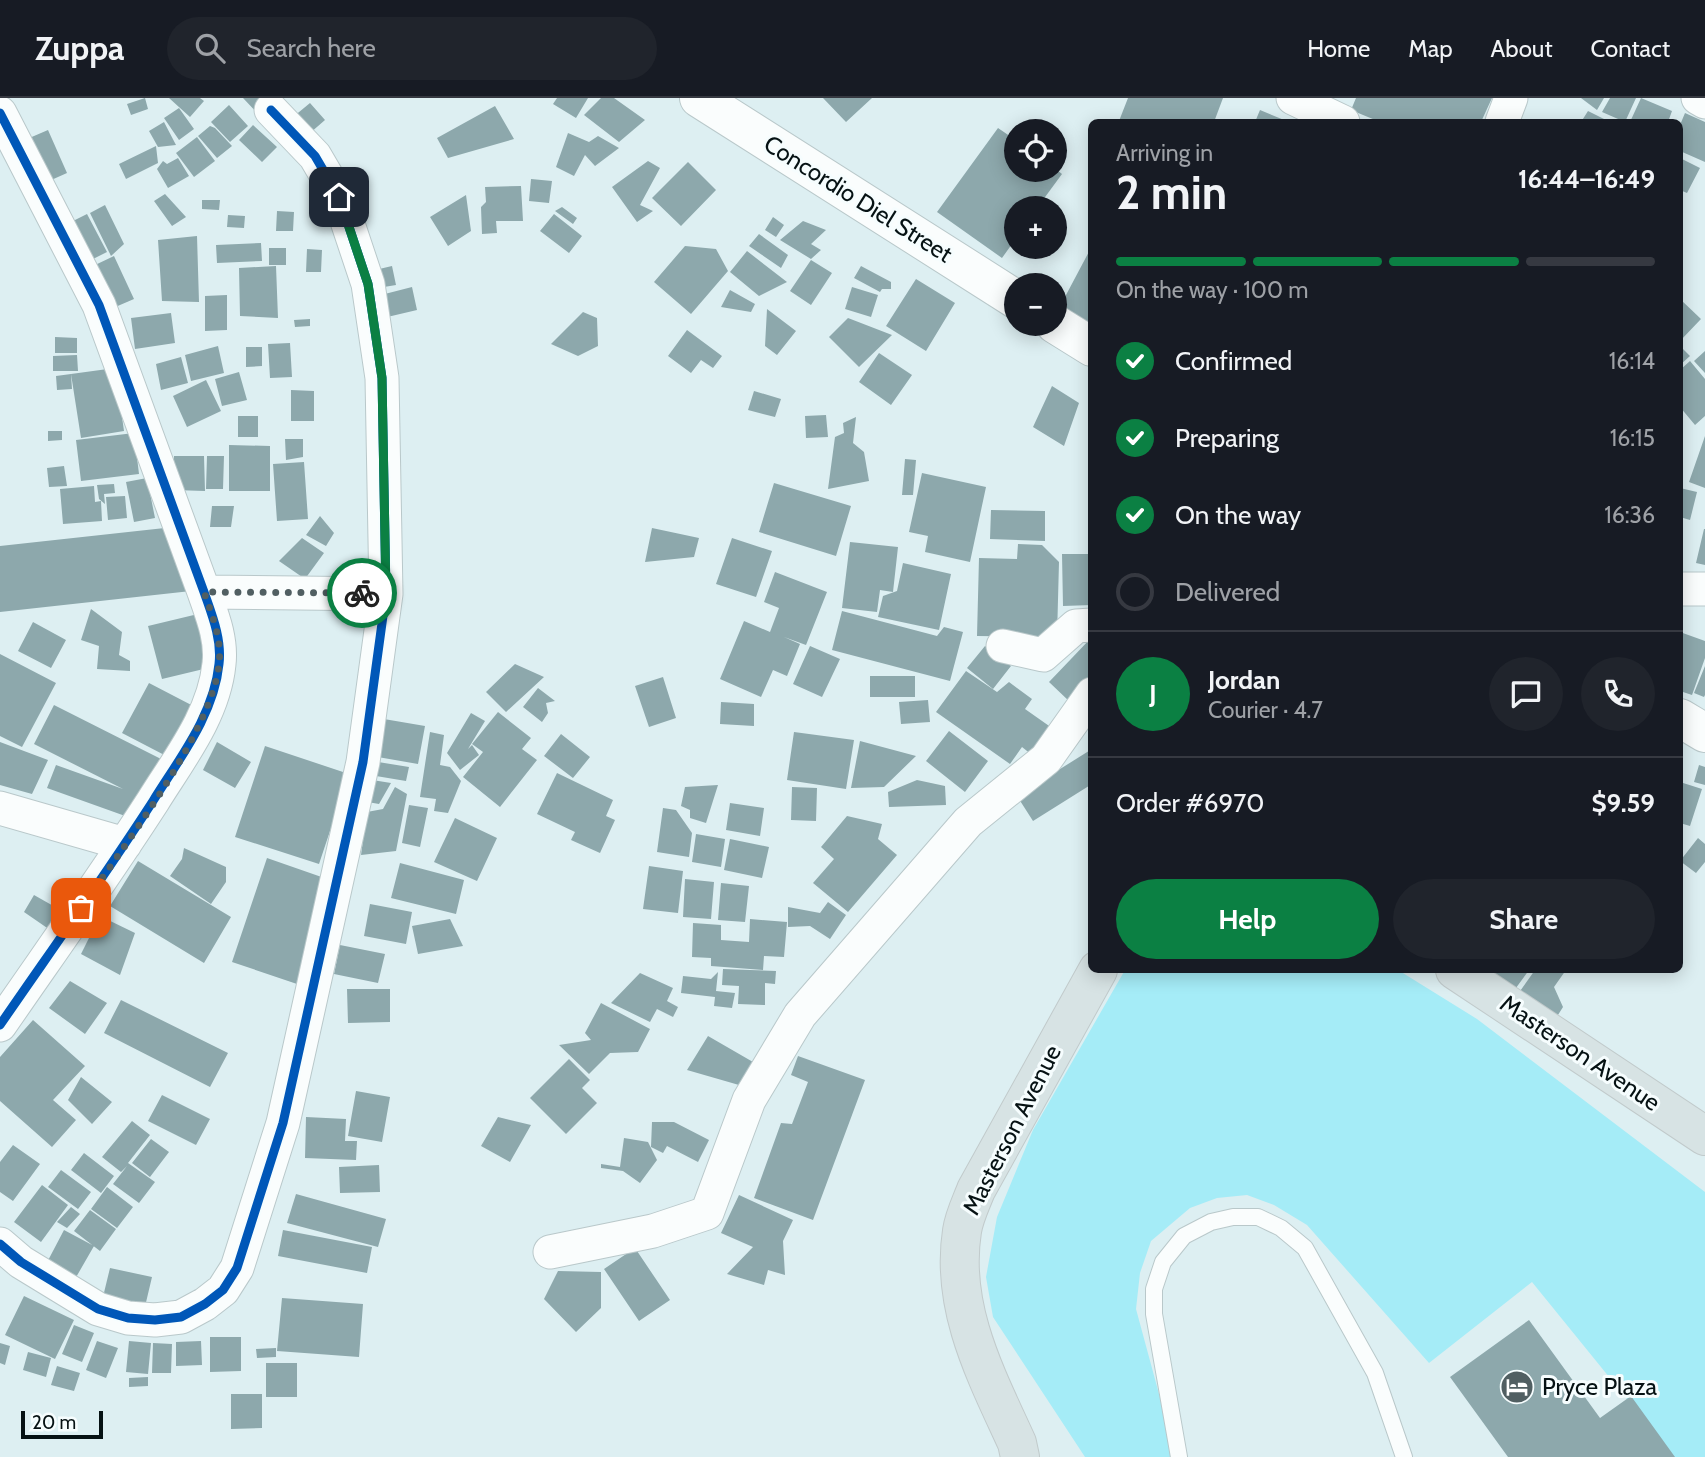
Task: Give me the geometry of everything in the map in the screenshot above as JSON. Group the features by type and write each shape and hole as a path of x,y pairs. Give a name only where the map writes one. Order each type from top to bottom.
{"main road":[{"name":"Concordio Diel Street","path":"699,98 1004,292"},
{"path":"1067,331 1088,345"},
{"path":"1683,720 1705,733"},
{"name":"Masterson Avenue","path":"1020,1457 1017,1443 978,1357 964,1310 960,1274 962,1229 976,1190 1096,973"},
{"name":"Masterson Avenue","path":"1460,973 1705,1136"}],"street":[{"path":"1293,98 1337,119"},
{"path":"1504,119 1511,98"},
{"path":"1698,98 1705,102"},
{"path":"0,1244 21,1262 98,1309 128,1318 155,1320 181,1317 223,1290 237,1268 283,1123 363,762 386,594 382,378 368,284 339,197 314,156 271,110"},
{"path":"0,113 99,305 218,633 219,663 204,717 186,749 125,844 0,1025"},
{"path":"1683,589 1705,589"},
{"path":"204,592 386,594"},
{"path":"1003,646 1043,655 1076,626 1088,625"},
{"path":"550,1252 653,1231 707,1213 749,1100 800,1015 968,821 1046,759 1088,700"},
{"path":"0,808 125,844"}],"lane":[{"path":"1180,1457 1154,1314 1154,1289 1163,1262 1184,1236 1211,1222 1233,1217 1258,1217 1281,1228 1305,1248 1375,1373 1404,1457"}],"shaded area":[{"path":"1123,973 1403,973 1477,1019 1705,1192 1705,1457 1674,1457 1532,1282 1429,1363 1307,1225 1274,1205 1247,1195 1217,1198 1190,1208 1151,1241 1140,1273 1136,1309 1169,1431 1173,1457 1085,1457 993,1317 986,1277 997,1217 1033,1130"}],"building":[{"path":"145,98 148,109 131,115 127,104"},
{"path":"169,98 200,98 204,101 190,117"},
{"path":"243,98 281,98 261,117"},
{"path":"557,98 588,98 576,118 553,104"},
{"path":"601,98 614,98 645,120 619,142 584,115"},
{"path":"823,98 872,98 846,122"},
{"path":"1128,98 1223,98 1215,119 1120,119"},
{"path":"1356,98 1492,98 1482,119 1373,119 1351,110"},
{"path":"1581,98 1604,98 1597,110"},
{"path":"1610,98 1636,98 1626,119 1618,119 1602,112"},
{"path":"1641,98 1672,111 1669,119 1631,119"},
{"path":"310,103 325,120 302,140 287,122"},
{"path":"229,105 248,126 230,142 211,122"},
{"path":"495,106 514,139 448,158 437,138"},
{"path":"179,108 194,129 179,140 164,118"},
{"path":"1260,110 1282,119 1256,119"},
{"path":"1588,111 1604,119 1583,119"},
{"path":"1685,113 1705,122 1705,162 1683,152 1682,119"},
{"path":"164,122 176,145 158,147 149,131"},
{"path":"253,125 277,147 262,162 239,140"},
{"path":"210,126 232,146 217,158 198,136"},
{"path":"998,128 1004,132 1004,182 1056,182 1046,196 1004,196 1002,258 937,212"},
{"path":"48,130 67,173 40,185 20,142"},
{"path":"568,133 589,142 598,136 619,148 595,166 585,155 574,176 556,167"},
{"path":"197,137 215,161 194,177 176,153"},
{"path":"156,146 158,163 126,179 119,164"},
{"path":"178,158 189,176 168,188 157,169 163,161 167,164"},
{"path":"1683,160 1700,168 1687,193 1683,191"},
{"path":"648,161 660,168 640,205 653,211 637,222 612,187"},
{"path":"688,162 716,190 681,226 652,198"},
{"path":"531,179 552,181 549,203 529,201"},
{"path":"521,186 523,221 496,221 497,233 482,234 481,207 486,202 485,187"},
{"path":"165,194 186,217 172,226 154,201"},
{"path":"466,195 471,231 448,246 430,217"},
{"path":"311,196 321,196 322,207 312,207"},
{"path":"202,200 220,200 219,210 202,209"},
{"path":"105,205 124,244 111,256 90,213"},
{"path":"562,207 577,218 573,224 555,211"},
{"path":"277,211 294,212 293,231 276,231"},
{"path":"87,214 107,252 89,261 69,223"},
{"path":"554,214 582,236 569,253 540,231"},
{"path":"228,215 245,216 244,228 227,227"},
{"path":"773,217 784,225 776,237 765,230"},
{"path":"803,221 826,230 811,244 821,250 811,259 780,240"},
{"path":"759,234 788,255 781,268 749,246"},
{"path":"197,236 199,302 162,301 158,240"},
{"path":"261,243 262,261 217,263 216,245"},
{"path":"685,246 716,249 728,271 691,314 654,282"},
{"path":"269,248 286,248 286,265 269,265"},
{"path":"307,249 322,250 321,272 306,272"},
{"path":"747,251 787,282 759,296 730,272"},
{"path":"1088,254 1088,328 1067,317 1067,293"},
{"path":"114,256 134,299 113,308 93,266"},
{"path":"811,260 832,273 811,305 790,291"},
{"path":"276,266 278,318 240,316 239,268"},
{"path":"392,266 396,285 378,288 375,270"},
{"path":"861,266 891,282 891,289 882,289 880,292 854,278"},
{"path":"916,279 955,303 926,351 886,326"},
{"path":"412,287 417,310 383,318 377,296"},
{"path":"852,287 878,295 871,317 845,309"},
{"path":"730,290 755,304 751,312 721,307"},
{"path":"227,295 227,330 205,331 205,296"},
{"path":"1683,302 1701,319 1683,338"},
{"path":"767,309 796,331 777,355 765,346"},
{"path":"583,312 597,318 598,346 578,356 551,344"},
{"path":"171,313 175,343 135,349 131,318"},
{"path":"848,318 892,335 859,367 829,337"},
{"path":"310,319 310,326 295,327 294,320"},
{"path":"687,330 722,356 713,368 701,360 691,373 668,356"},
{"path":"55,337 77,338 77,353 55,353"},
{"path":"290,343 292,377 270,378 268,344"},
{"path":"218,346 224,373 191,381 185,355"},
{"path":"246,347 262,347 262,366 246,367"},
{"path":"1683,349 1690,356 1683,362"},
{"path":"1705,351 1705,373 1694,361"},
{"path":"879,353 912,375 891,405 859,382"},
{"path":"77,355 78,371 53,371 53,356"},
{"path":"181,357 188,383 161,390 156,364"},
{"path":"1690,361 1705,379 1705,416 1695,425 1683,411 1683,367"},
{"path":"115,368 124,431 81,438 71,374"},
{"path":"239,372 247,400 222,406 215,379"},
{"path":"71,374 72,389 57,390 56,376"},
{"path":"206,380 221,411 187,427 173,396"},
{"path":"1052,386 1079,403 1064,446 1033,427"},
{"path":"291,390 314,391 314,421 291,421"},
{"path":"754,391 781,399 775,417 748,410"},
{"path":"826,415 828,437 806,438 805,416"},
{"path":"238,416 258,416 258,437 238,437"},
{"path":"856,417 853,443 864,452 869,481 828,489 835,437 844,433 843,423"},
{"path":"48,431 62,431 62,440 48,441"},
{"path":"134,433 139,474 81,481 76,440"},
{"path":"1705,436 1705,488 1689,482"},
{"path":"285,439 303,439 303,457 286,460"},
{"path":"229,445 270,446 270,491 229,491"},
{"path":"174,456 204,456 205,491 174,490"},
{"path":"207,456 224,456 223,489 206,489"},
{"path":"905,459 916,460 913,495 902,495"},
{"path":"304,462 308,519 277,521 273,464"},
{"path":"64,466 67,486 49,487 47,468"},
{"path":"922,473 986,487 970,562 925,552 928,536 909,532"},
{"path":"147,478 155,518 134,522 126,482"},
{"path":"774,483 851,506 836,556 759,532"},
{"path":"114,484 115,493 104,494 105,504 99,499 97,485"},
{"path":"94,486 95,502 101,501 102,521 63,524 60,489"},
{"path":"1683,489 1697,492 1690,520 1683,518"},
{"path":"125,496 127,518 108,520 106,497"},
{"path":"212,506 234,506 231,527 210,527"},
{"path":"991,510 1045,511 1045,541 990,539"},
{"path":"320,516 334,533 326,546 306,535"},
{"path":"183,526 191,591 0,612 0,546"},
{"path":"652,528 699,538 694,557 645,562"},
{"path":"1705,529 1705,565 1696,563"},
{"path":"302,538 324,553 305,579 279,561"},
{"path":"732,538 772,551 756,597 716,584"},
{"path":"850,542 898,547 893,592 880,590 877,612 842,608"},
{"path":"1018,544 1042,545 1059,562 1057,637 977,636 979,558 1017,559"},
{"path":"1062,554 1088,554 1088,605 1063,606"},
{"path":"903,563 951,574 939,630 878,617 883,596 897,591"},
{"path":"775,572 827,592 806,645 784,637 800,644 787,676 773,670 761,697 720,679 744,621 770,632 779,608 764,602"},
{"path":"91,609 122,632 119,655 130,661 130,671 97,669 99,646 81,640"},
{"path":"842,611 937,636 944,627 963,632 950,681 832,650"},
{"path":"198,614 212,667 162,679 148,626"},
{"path":"33,622 66,640 51,668 18,651"},
{"path":"1683,633 1705,641 1705,658 1692,695 1683,692"},
{"path":"1088,641 1088,683 1070,702 1049,682"},
{"path":"810,646 840,659 822,697 793,684"},
{"path":"985,646 1011,666 993,689 967,668"},
{"path":"0,654 56,683 22,747 0,736"},
{"path":"515,664 544,677 506,712 486,692"},
{"path":"1705,666 1705,695 1704,697 1694,693"},
{"path":"966,671 997,692 1009,682 1032,699 1025,709 1052,728 1032,755 1022,747 1010,764 936,712"},
{"path":"870,676 915,676 915,697 870,697"},
{"path":"663,677 676,718 649,727 635,686"},
{"path":"149,683 199,709 172,759 122,733"},
{"path":"538,688 555,701 546,703 548,713 542,722 523,707"},
{"path":"928,700 930,722 901,724 899,702"},
{"path":"721,702 754,704 754,726 720,724"},
{"path":"54,705 163,760 143,799 136,796 128,817 47,788 56,765 123,789 34,744"},
{"path":"498,712 531,738 522,749 537,760 500,807 463,777 483,752 472,744"},
{"path":"471,713 485,721 468,749 472,745 479,755 460,770 447,753"},
{"path":"378,718 425,726 418,764 372,756"},
{"path":"949,731 988,761 965,792 926,761"},
{"path":"430,732 444,735 440,765 450,767 461,781 448,813 434,811 436,799 420,797"},
{"path":"794,732 854,740 846,789 787,780"},
{"path":"561,734 590,757 573,778 544,756"},
{"path":"860,741 916,756 884,787 851,788"},
{"path":"0,742 48,760 32,794 0,785"},
{"path":"217,742 251,762 235,788 203,770"},
{"path":"265,746 349,774 319,864 235,837"},
{"path":"1088,752 1088,787 1033,821 1017,796"},
{"path":"372,761 409,767 406,781 370,775"},
{"path":"1699,765 1705,767 1705,785 1694,782"},
{"path":"557,773 613,800 606,816 615,820 600,853 571,840 575,832 537,814"},
{"path":"366,779 391,783 379,804 362,801"},
{"path":"917,780 945,786 946,805 889,807 888,792"},
{"path":"1683,783 1702,789 1690,826 1683,824"},
{"path":"718,785 706,823 690,818 690,810 681,806 685,787"},
{"path":"395,787 407,794 396,851 361,855 367,812 383,809"},
{"path":"792,787 817,788 816,821 791,820"},
{"path":"730,803 764,808 760,836 726,830"},
{"path":"409,805 428,808 420,847 402,843"},
{"path":"663,808 676,810 692,833 689,857 657,852"},
{"path":"847,816 882,824 878,839 897,855 848,912 813,883 834,859 821,847"},
{"path":"455,818 497,838 477,881 434,862"},
{"path":"696,834 725,839 721,867 692,862"},
{"path":"1698,838 1705,844 1705,862 1696,873 1683,863 1683,857"},
{"path":"730,839 769,847 762,878 724,870"},
{"path":"184,848 226,867 226,882 211,904 170,876 182,859"},
{"path":"267,858 333,881 297,984 232,962"},
{"path":"138,861 231,917 204,963 110,906"},
{"path":"400,863 464,880 456,914 391,898"},
{"path":"649,866 683,871 678,913 643,909"},
{"path":"685,879 714,882 711,919 683,917"},
{"path":"721,883 749,886 745,922 718,920"},
{"path":"34,895 64,912 53,932 24,912"},
{"path":"828,902 846,915 830,939 810,926 788,927 788,907 820,913"},
{"path":"370,904 412,912 406,944 364,936"},
{"path":"100,916 135,933 120,975 81,954"},
{"path":"450,919 463,946 418,954 412,926"},
{"path":"750,919 787,922 784,957 764,956 763,970 711,966 711,958 692,957 693,923 721,925 721,940 749,942"},
{"path":"340,945 385,954 378,983 334,974"},
{"path":"723,969 776,971 775,984 765,983 765,1005 738,1004 739,986 722,985"},
{"path":"718,972 716,991 735,993 732,1008 714,1006 715,997 681,993 683,976 711,979"},
{"path":"640,973 673,988 667,1001 678,1007 673,1017 657,1009 650,1022 611,1003"},
{"path":"1490,973 1527,973 1513,992"},
{"path":"1533,973 1564,973 1554,987 1563,1007 1551,1026 1513,1001"},
{"path":"70,981 107,1003 85,1034 49,1008"},
{"path":"347,989 390,989 390,1022 348,1023"},
{"path":"121,1000 228,1053 210,1087 104,1033"},
{"path":"601,1003 650,1029 638,1052 610,1053 589,1074 559,1045 591,1040 585,1033"},
{"path":"33,1020 85,1066 53,1100 76,1120 52,1147 0,1101 0,1057"},
{"path":"708,1036 753,1062 739,1085 687,1070"},
{"path":"798,1056 865,1080 813,1220 754,1198 781,1123 792,1124 808,1082 791,1075"},
{"path":"569,1059 590,1080 582,1088 597,1103 566,1134 530,1098"},
{"path":"81,1077 112,1102 92,1124 68,1100"},
{"path":"356,1091 390,1097 382,1142 348,1136"},
{"path":"162,1095 210,1119 196,1145 148,1121"},
{"path":"306,1117 346,1119 345,1141 357,1141 356,1160 305,1158"},
{"path":"498,1117 531,1125 510,1162 481,1146"},
{"path":"132,1121 150,1135 128,1163 155,1182 139,1203 113,1184 127,1166 121,1172 102,1157"},
{"path":"652,1122 674,1122 709,1140 698,1162 667,1146 663,1153 651,1147"},
{"path":"624,1138 648,1142 657,1160 640,1183 623,1171 601,1168 601,1164 620,1167"},
{"path":"151,1139 169,1152 150,1177 132,1163"},
{"path":"13,1145 40,1164 13,1201 0,1192 0,1162"},
{"path":"84,1153 114,1176 101,1193 71,1170"},
{"path":"379,1165 380,1192 340,1193 339,1167"},
{"path":"61,1170 91,1192 78,1209 48,1187"},
{"path":"42,1185 68,1205 41,1242 14,1222"},
{"path":"107,1187 133,1207 117,1228 91,1209"},
{"path":"296,1194 386,1219 378,1247 287,1223"},
{"path":"739,1195 793,1220 783,1241 785,1275 768,1270 764,1285 727,1274 753,1247 721,1233"},
{"path":"71,1207 80,1214 67,1228 57,1222"},
{"path":"90,1210 116,1229 100,1251 74,1231"},
{"path":"64,1230 94,1246 71,1286 43,1270"},
{"path":"283,1230 372,1247 367,1273 278,1256"},
{"path":"635,1248 670,1300 639,1321 604,1269"},
{"path":"110,1268 152,1277 143,1315 101,1305"},
{"path":"558,1271 601,1272 601,1308 576,1332 544,1299"},
{"path":"24,1296 74,1320 55,1359 5,1335"},
{"path":"282,1298 363,1304 359,1357 277,1351"},
{"name":"Pryce Plaza","path":"1529,1320 1600,1418 1631,1396 1675,1457 1508,1457 1450,1377"},
{"path":"74,1325 94,1333 82,1362 62,1354"},
{"path":"210,1337 241,1337 241,1371 210,1372"},
{"path":"97,1341 118,1348 106,1378 86,1370"},
{"path":"129,1341 151,1343 148,1374 126,1372"},
{"path":"201,1341 202,1365 176,1366 176,1342"},
{"path":"0,1343 10,1346 5,1365 0,1363"},
{"path":"153,1343 172,1344 171,1373 152,1373"},
{"path":"276,1348 276,1357 257,1358 256,1349"},
{"path":"28,1352 51,1358 46,1377 23,1370"},
{"path":"266,1363 297,1363 297,1397 266,1397"},
{"path":"57,1366 80,1373 74,1391 51,1385"},
{"path":"148,1377 148,1386 129,1387 129,1378"},
{"path":"231,1394 262,1394 262,1428 231,1429"}],"cycle path":[{"path":"0,1244 21,1262 98,1309 128,1318 155,1320 181,1317 223,1290 237,1268 283,1123 363,762 386,594 382,378 368,284 339,197 315,156 271,110"},
{"path":"0,113 99,305 210,609 220,655 210,701 184,753 116,858 0,1025"}],"way so far":[{"path":"81,908 125,844 204,717 219,663 218,633 204,592 362,593"}],"place":[{"name":"Pryce Plaza","path":"1517,1387"}],"route":[{"path":"339,197 368,284 382,378 386,594 362,593"}]}
